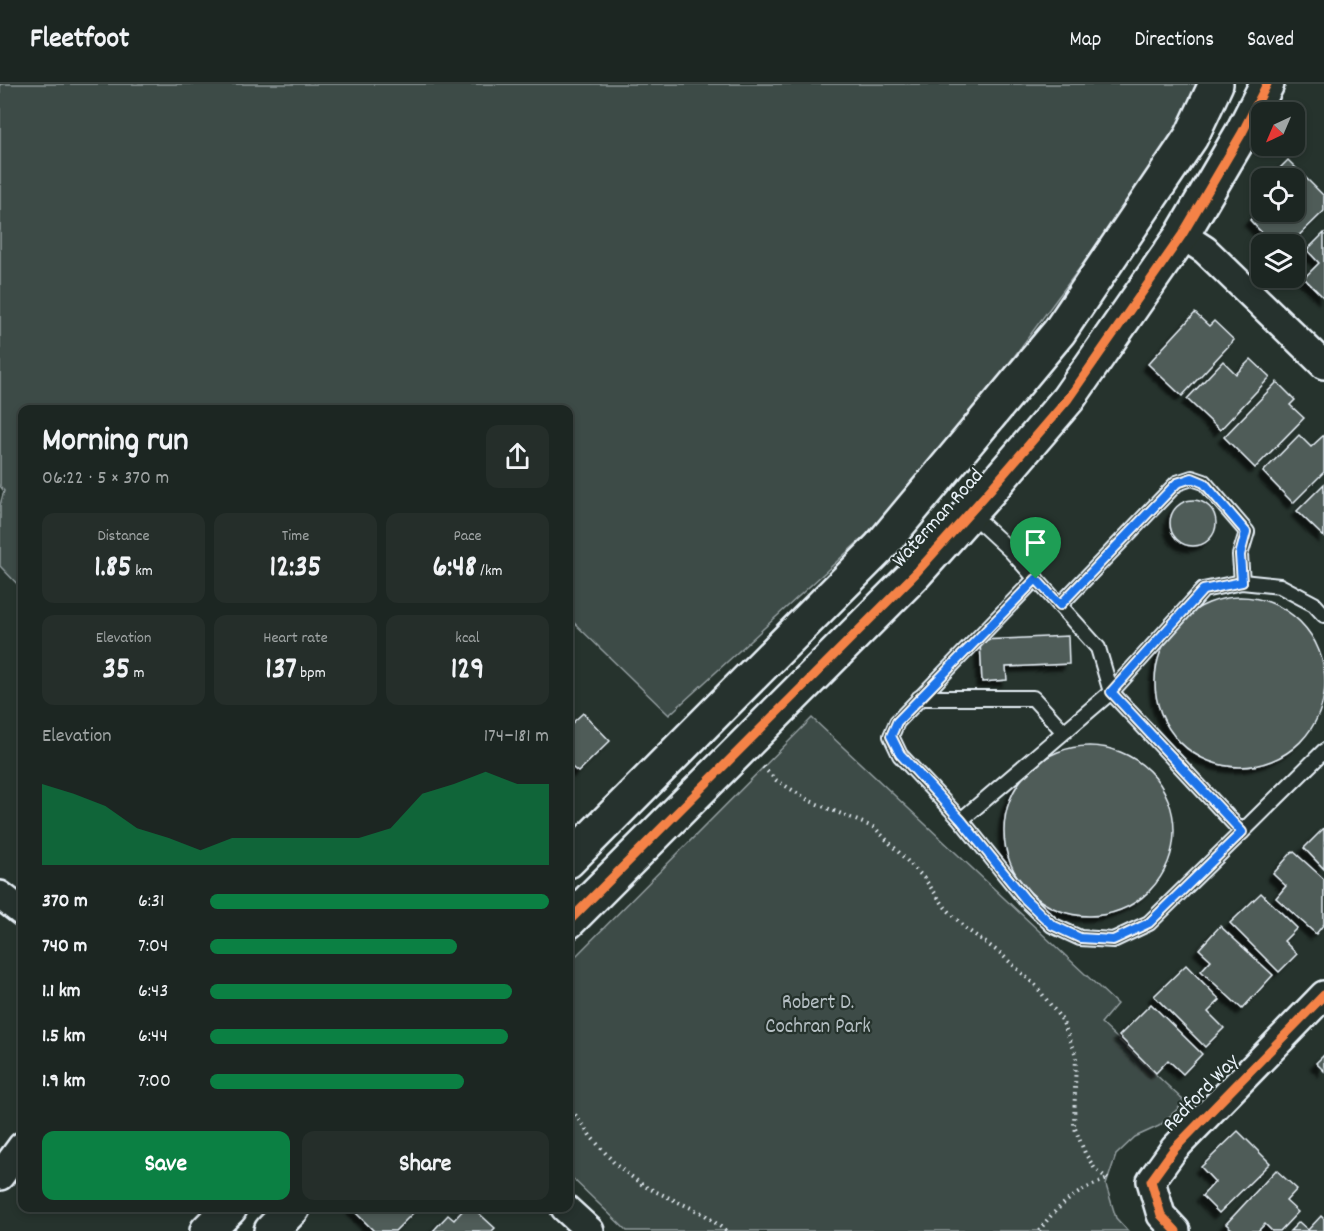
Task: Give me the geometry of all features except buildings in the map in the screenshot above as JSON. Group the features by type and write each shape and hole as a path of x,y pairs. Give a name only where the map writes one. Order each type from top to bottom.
{"street":[{"name":"Waterman Road","path":"573,856 879,548 1059,332 1191,137 1216,84"},
{"name":"Waterman Road","path":"573,917 915,574 1068,399 1182,235 1242,133 1267,84"},
{"path":"1182,235 1205,250 1324,365"},
{"path":"0,895 18,909"},
{"name":"Redford Way","path":"1176,1231 1161,1215 1151,1180 1174,1149 1324,995"},
{"path":"0,1176 18,1151"},
{"path":"207,1231 226,1212"},
{"path":"271,1231 289,1212"},
{"path":"569,1212 590,1231"}],"lane":[{"path":"1060,605 1177,483 1192,478 1204,483 1246,532 1240,555 1242,582"},
{"path":"970,513 1011,551 1098,648 1111,692 1242,832"},
{"path":"1036,579 919,698 897,722 891,736 900,754 961,820 1025,899 1052,925 1080,938 1113,940 1149,923 1324,751"},
{"path":"961,820 1111,692 1203,590 1242,582 1280,586 1314,604 1324,615"},
{"path":"919,698 1033,698 1063,731"}],"path":[{"path":"763,767 776,780 810,801 875,828 924,878 964,928 1000,953 1036,986 1062,1020 1076,1055 1074,1126 1085,1153 1095,1169 1108,1179 1090,1185 1071,1198 1051,1214 1039,1231"},
{"path":"573,1112 616,1165 644,1185 704,1214 726,1231"}],"green space":[{"path":"0,84 1197,84 1171,145 915,490 669,715 573,622 573,405 18,405 18,585 0,566 0,505 4,491 0,486"},
{"name":"Robert D. Cochran Park","path":"812,718 1117,1004 1101,1023 1185,1102 1159,1126 1135,1137 1116,1155 1106,1185 1116,1218 1128,1231 627,1231 573,1179 573,959"}],"cycle path":[{"path":"573,917 915,574 1068,399 1182,235 1242,133 1267,84"},
{"path":"1176,1231 1161,1215 1151,1181 1174,1149 1324,995"}],"route":[{"path":"1192,478 1204,483 1246,532 1240,555 1242,582 1203,590 1111,692 1242,832 1149,923 1113,940 1080,938 1052,925 1025,899 961,820 900,754 891,736 897,722 1036,579 1060,605 1177,483 1192,478"}]}
